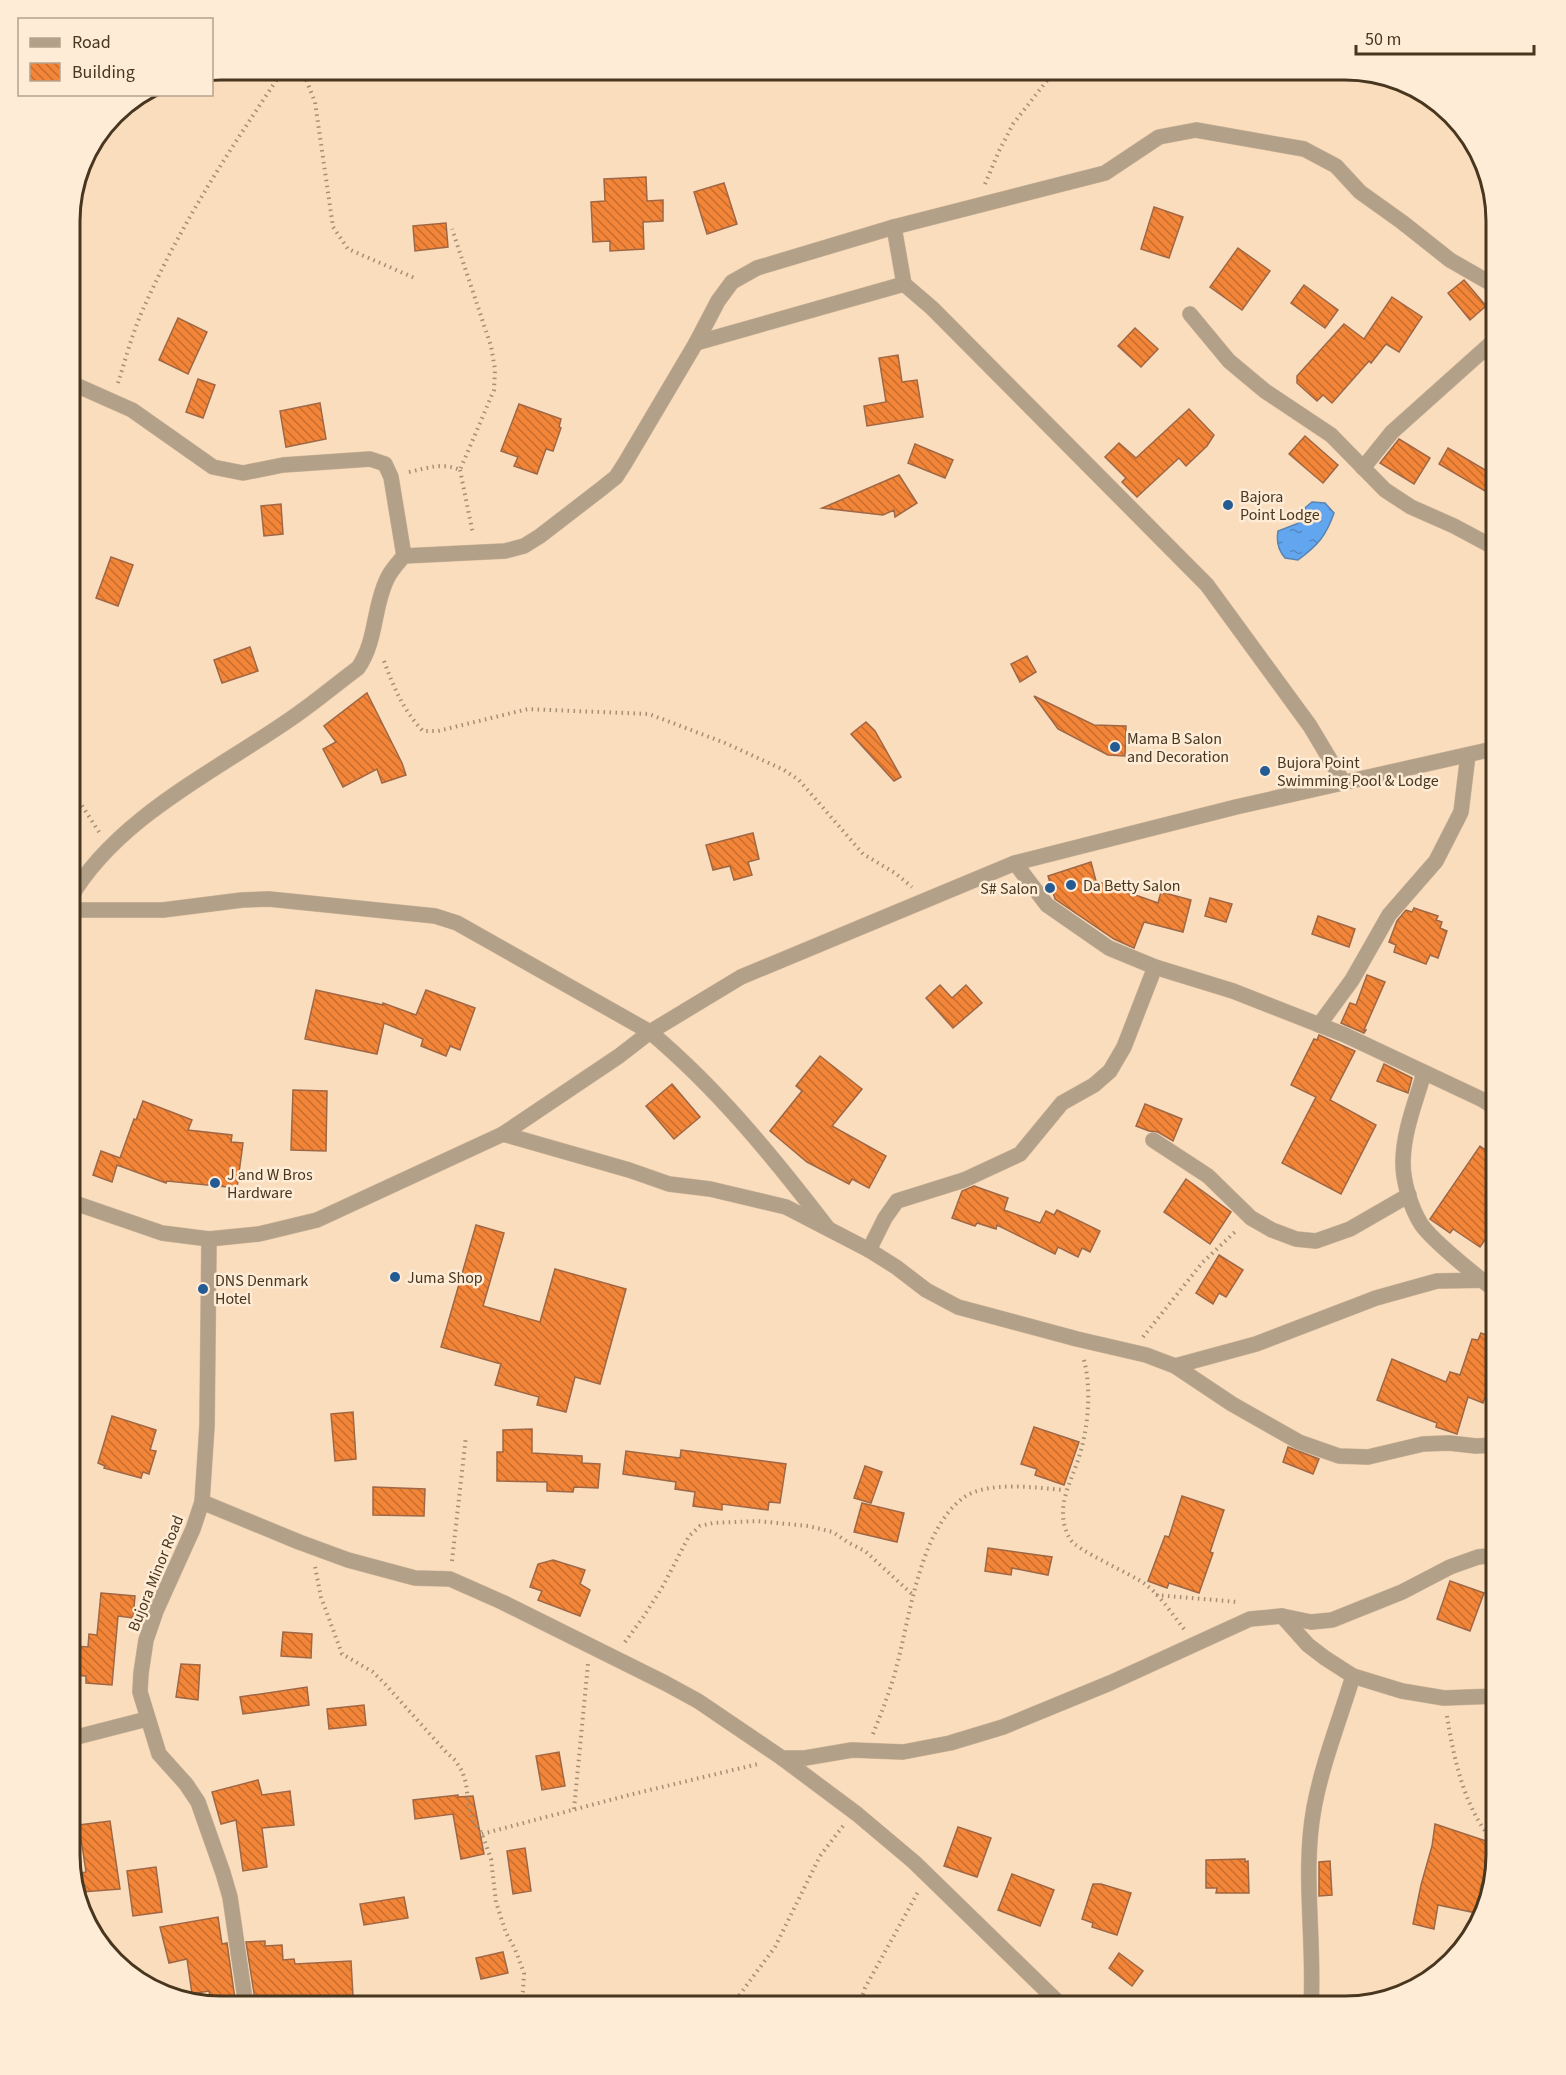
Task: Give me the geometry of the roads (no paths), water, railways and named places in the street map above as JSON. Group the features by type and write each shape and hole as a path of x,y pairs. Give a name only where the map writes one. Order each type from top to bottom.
{"street":[{"path":"404,556 505,551 524,546 616,477 696,343 718,301 732,282 757,268 894,227 1105,173 1159,137 1196,130 1304,149 1336,166 1360,192 1450,260 1486,281"},
{"path":"894,227 904,284 932,308 1207,585 1310,726 1344,783"},
{"path":"696,343 883,288 904,284"},
{"path":"1190,314 1229,360 1265,391 1331,435 1385,490 1411,507 1486,543"},
{"path":"1363,468 1392,432 1486,348"},
{"path":"80,387 132,410 213,467 224,470 243,473 283,465 370,459 385,464 391,477 404,556 385,581 371,643 366,657 358,668 290,720 167,800 109,847 80,884"},
{"path":"80,1206 162,1233 209,1239 259,1234 316,1220 503,1134 619,1056 650,1032 741,977 1015,863 1214,812 1486,751"},
{"path":"1319,1025 1352,980 1389,915 1437,861 1461,812 1468,755"},
{"path":"1015,863 1047,905 1109,948 1155,967 1233,991 1345,1035 1486,1102"},
{"path":"80,910 164,910 242,900 269,899 435,916 457,923 650,1032 673,1051 725,1106 807,1198 830,1231"},
{"path":"869,1250 885,1218 897,1201 964,1180 1020,1154 1062,1102 1094,1085 1110,1071 1124,1047 1155,967"},
{"path":"1424,1073 1408,1130 1403,1163 1409,1195 1422,1225 1486,1277"},
{"path":"503,1134 629,1170 669,1184 710,1189 786,1207 869,1250 926,1290 958,1307 1077,1339 1146,1354 1174,1366 1270,1427 1299,1442 1339,1456 1368,1457 1423,1444 1486,1446"},
{"path":"1153,1140 1208,1176 1251,1218 1272,1230 1296,1239 1316,1241 1350,1229 1409,1195"},
{"name":"Bujora Minor Road","path":"209,1239 207,1426 202,1502 193,1529 156,1611 146,1640 140,1692 159,1754 186,1784 198,1802 216,1851 230,1897 245,1996"},
{"path":"1174,1366 1256,1344 1376,1298 1437,1281 1486,1280"},
{"path":"202,1502 348,1560 415,1578 450,1580 502,1602 698,1701 782,1758 856,1814 927,1875 1052,1996"},
{"path":"782,1758 805,1758 852,1750 903,1752 950,1743 1003,1727 1110,1683 1250,1618 1282,1616 1311,1622 1332,1620 1402,1592 1450,1566 1486,1556"},
{"path":"1282,1616 1308,1645 1325,1659 1353,1676 1402,1691 1444,1698 1486,1696"},
{"path":"1311,1996 1313,1956 1309,1904 1314,1809 1353,1676"},
{"path":"80,1736 147,1719"}],"water":[{"path":"1312,502 1325,503 1334,513 1328,528 1316,545 1298,560 1285,558 1278,546 1278,531 1299,523 1299,513"}],"place":[{"name":"Bajora Point Lodge","path":"1228,505"},
{"name":"Mama B Salon and Decoration","path":"1115,747"},
{"name":"Bujora Point Swimming Pool & Lodge","path":"1265,771"},
{"name":"Da Betty Salon","path":"1071,885"},
{"name":"S# Salon","path":"1050,888"},
{"name":"J and W Bros Hardware","path":"215,1183"},
{"name":"Juma Shop","path":"395,1277"},
{"name":"DNS Denmark Hotel","path":"203,1289"}]}
